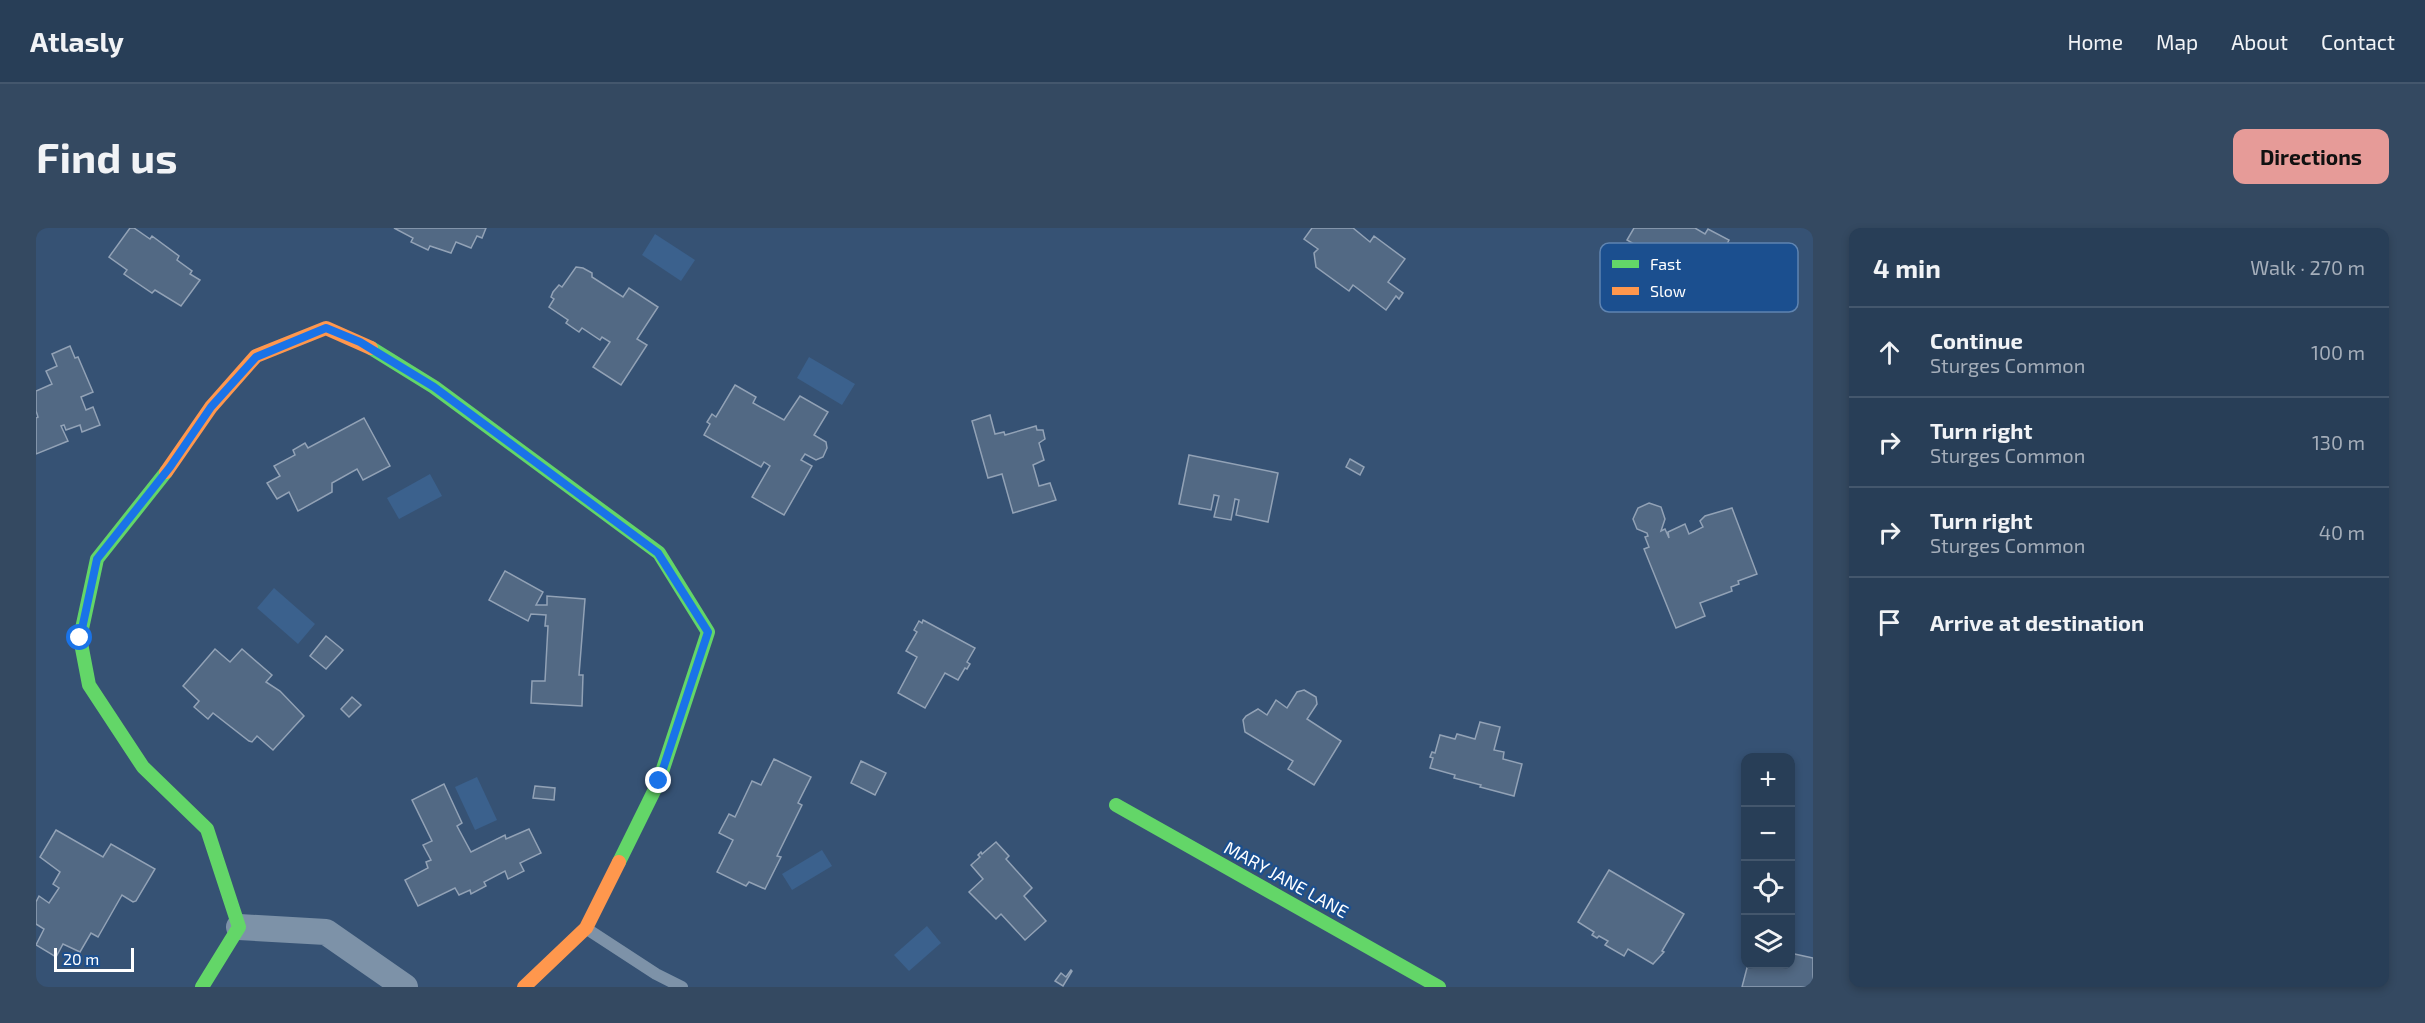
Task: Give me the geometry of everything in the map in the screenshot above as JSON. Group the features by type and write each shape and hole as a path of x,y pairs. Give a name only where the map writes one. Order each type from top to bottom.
{"street":[{"path":"202,987 238,927 207,828 143,767 89,685 80,638 97,559 170,467 211,407 256,357 326,328 360,342 434,387 658,553 708,632 659,781 586,928 524,987"},
{"name":"MARY JANE LANE","path":"1116,805 1439,987"},
{"path":"238,927 326,932 405,987"}],"lane":[{"path":"586,928 656,974 682,987"}],"water":[{"path":"655,234 695,260 681,281 642,255"},
{"path":"809,357 855,384 842,405 797,378"},
{"path":"430,474 442,496 399,519 387,498"},
{"path":"274,588 315,624 298,644 257,608"},
{"path":"477,777 497,820 475,830 455,787"},
{"path":"822,850 832,866 792,890 782,874"},
{"path":"927,926 941,943 909,971 894,955"}],"building":[{"path":"130,228 134,228 150,239 152,236 179,256 177,260 192,271 190,274 200,280 181,306 155,290 152,293 124,274 127,270 109,257"},
{"path":"394,228 486,228 482,238 477,236 471,248 456,242 451,253 430,246 428,250 411,242 413,238"},
{"path":"1312,228 1353,228 1370,242 1374,236 1405,259 1388,282 1403,293 1399,299 1396,296 1386,310 1353,285 1349,291 1316,267 1314,253 1318,249 1304,239"},
{"path":"1634,228 1695,228 1705,234 1708,229 1729,240 1728,243 1632,243 1627,240"},
{"path":"576,267 592,273 592,277 623,297 629,288 658,307 637,339 647,345 621,385 593,367 610,342 602,337 600,340 582,328 579,332 566,323 568,320 549,307 554,299 551,297 553,292 559,285 562,287"},
{"path":"70,346 75,358 78,357 93,392 81,397 86,410 93,407 100,425 82,432 80,425 66,430 64,425 61,426 68,441 36,454 36,418 38,417 36,391 52,384 46,371 57,366 52,354"},
{"path":"735,385 756,397 753,403 784,420 800,396 828,412 814,435 826,442 827,448 823,457 816,460 805,454 801,460 812,466 784,515 752,497 770,466 764,462 761,467 704,435 710,424 707,422 712,414 716,417"},
{"path":"990,415 995,434 1004,432 1005,435 1036,426 1037,430 1043,430 1045,439 1039,443 1044,460 1033,465 1039,486 1050,483 1056,500 1013,513 1002,474 988,478 972,421"},
{"path":"364,418 390,466 363,480 357,469 332,483 332,492 298,511 289,492 277,499 267,483 280,476 274,466 295,455 293,450 305,443 308,448"},
{"path":"1189,455 1278,473 1268,522 1236,515 1239,500 1235,499 1231,520 1214,517 1219,496 1214,495 1211,510 1179,504"},
{"path":"1350,459 1364,467 1360,475 1346,467"},
{"path":"1649,503 1661,507 1665,519 1661,531 1665,529 1669,538 1668,532 1685,524 1689,534 1703,527 1700,521 1705,516 1732,508 1757,574 1738,581 1739,584 1731,587 1732,591 1700,603 1705,616 1676,628 1644,549 1649,547 1645,537 1648,536 1647,533 1637,529 1633,519 1638,508"},
{"path":"505,571 543,592 536,605 547,605 547,596 585,599 579,675 583,675 582,706 531,703 532,681 545,681 548,626 545,626 546,615 531,614 528,621 489,600"},
{"path":"923,620 975,648 967,662 970,664 958,680 945,673 925,708 898,693 917,657 906,651 917,632 914,630 919,621 922,623"},
{"path":"326,636 343,650 326,669 310,656"},
{"path":"215,649 230,662 242,649 272,675 266,682 280,691 304,716 273,750 257,736 252,742 249,741 213,713 208,719 194,707 199,701 183,686"},
{"path":"1304,690 1316,697 1317,704 1307,719 1341,741 1314,785 1288,769 1293,761 1245,732 1243,720 1258,709 1267,715 1276,700 1287,708 1297,692"},
{"path":"352,697 361,705 349,717 341,709"},
{"path":"1480,722 1500,727 1494,750 1504,752 1503,759 1522,764 1514,796 1480,787 1481,785 1454,778 1455,775 1430,768 1433,758 1430,757 1432,752 1435,753 1440,735 1455,739 1457,734 1475,739"},
{"path":"774,759 811,777 798,803 802,805 777,856 781,857 765,889 749,882 746,886 717,872 733,840 719,833 729,814 735,817 752,781 761,785"},
{"path":"861,761 886,773 875,795 851,783"},
{"path":"444,784 462,823 457,826 471,852 505,835 506,839 529,829 541,853 520,863 524,871 508,879 505,871 484,882 486,886 471,894 470,890 459,895 455,888 418,906 405,880 428,868 426,862 431,860 423,845 432,841 412,800"},
{"path":"535,786 555,788 554,800 533,798"},
{"path":"56,830 103,857 111,844 155,869 136,901 133,902 122,895 98,937 91,933 80,952 63,944 56,957 36,945 44,929 36,924 36,902 39,896 49,903 59,888 53,884 60,872 40,857"},
{"path":"996,842 1009,856 1006,859 1032,888 1024,896 1046,921 1025,940 1001,914 996,919 969,892 983,879 971,865 980,857 978,855 981,852 982,854"},
{"path":"1609,870 1684,914 1662,951 1664,952 1653,964 1628,949 1624,956 1605,945 1608,941 1592,935 1594,932 1578,922"},
{"path":"1795,954 1813,958 1813,987 1742,987 1747,969 1795,969"},
{"path":"1071,970 1063,986 1055,981 1061,973 1066,977"}],"traffic: fast":[{"path":"371,348 434,387 659,553 708,632 659,781 619,862"},
{"path":"166,472 97,559 80,638 89,685 143,767 207,829 239,927 202,987"},
{"path":"1116,805 1439,987"}],"traffic: slow":[{"path":"166,472 211,407 256,356 326,328 371,348"},
{"path":"524,987 586,928 619,862"}],"route":[{"path":"80,638 97,559 170,467 211,407 256,357 326,328 360,342 434,387 658,553 708,632 659,781"}]}
